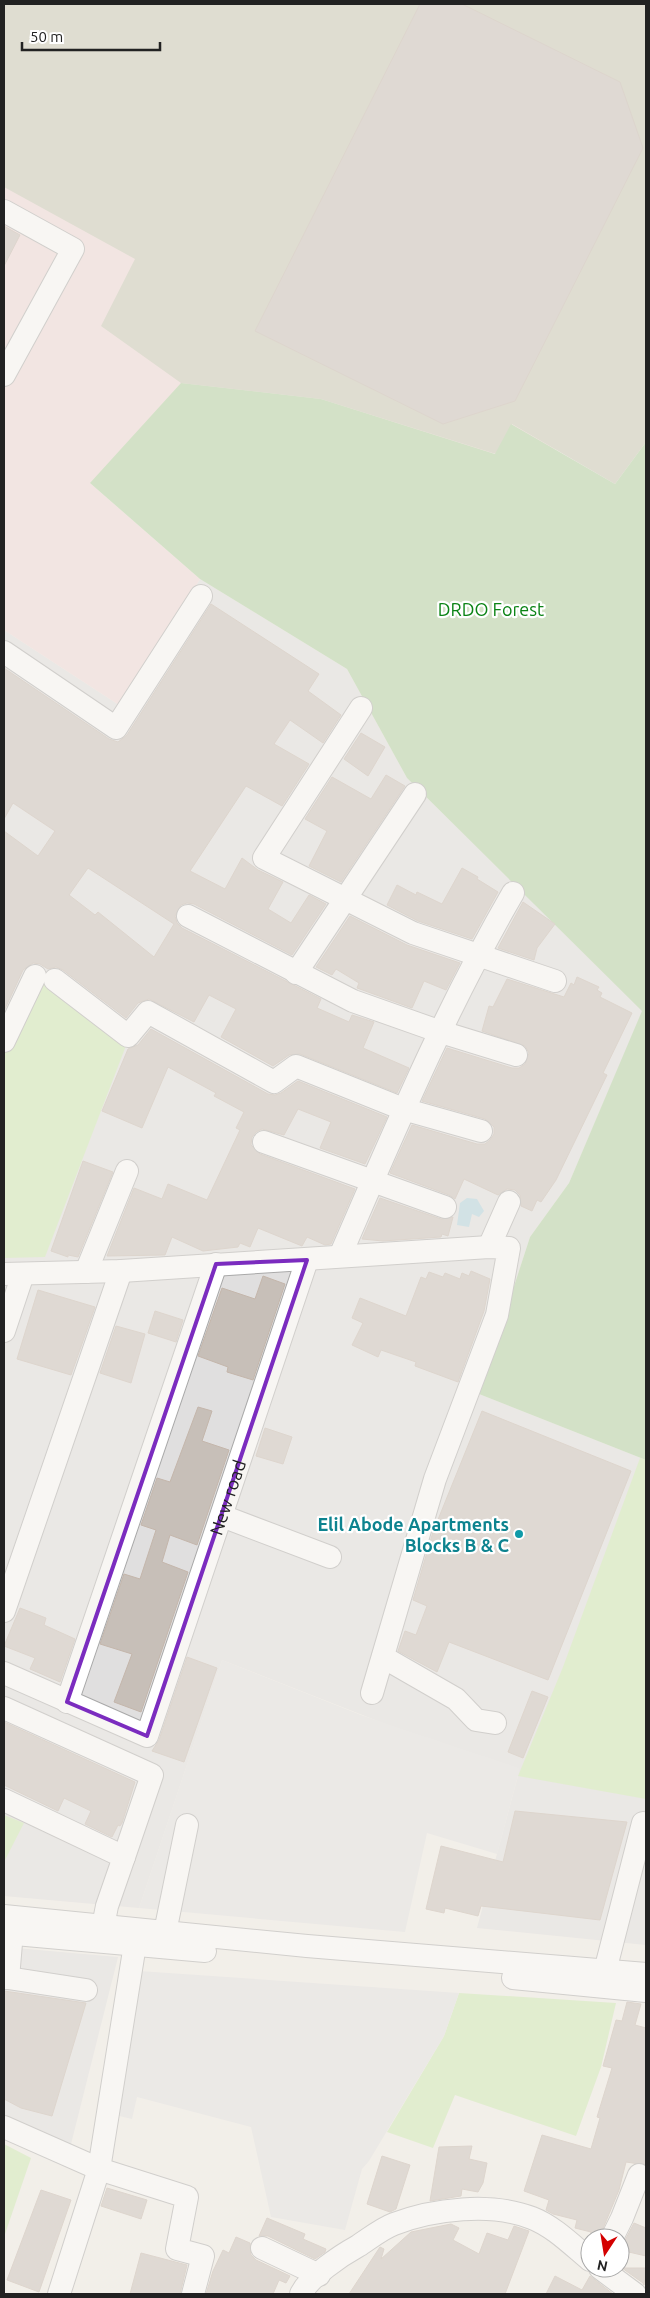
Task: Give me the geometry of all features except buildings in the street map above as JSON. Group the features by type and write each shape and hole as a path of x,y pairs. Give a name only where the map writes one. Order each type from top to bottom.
{"street":[{"path":"4,211 73,249 4,375"},
{"path":"4,652 116,728 201,596"},
{"path":"361,708 264,858 413,934 555,981"},
{"path":"296,973 415,794"},
{"path":"340,1256 403,1109 476,956 513,893"},
{"path":"188,916 353,1001 441,1032 516,1055"},
{"path":"4,1041 45,978 128,1036 148,1012 274,1082 296,1066 403,1109 481,1131"},
{"path":"264,1142 445,1207"},
{"path":"86,1272 127,1171"},
{"path":"489,1246 509,1202"},
{"path":"4,1331 13,1274 121,1271 307,1260 489,1246 509,1248 497,1315 435,1479 372,1693"},
{"name":"New road","path":"67,1702 147,1736 307,1260"},
{"path":"4,1673 67,1702 216,1264"},
{"path":"4,1611 121,1271"},
{"path":"222,1516 330,1557"},
{"path":"383,1657 456,1699 476,1720 495,1723"},
{"path":"4,1708 152,1775 107,1906 103,1926"},
{"path":"4,1800 124,1857"},
{"path":"604,1979 643,1823"},
{"path":"165,1932 187,1825"},
{"path":"8,1925 604,1979 646,1974"},
{"path":"8,1925 103,1926 137,1937 165,1932 604,1979 646,1991"},
{"path":"8,1925 6,1978 86,1990"},
{"path":"59,2294 99,2169 137,1937"},
{"path":"4,2127 99,2169 187,2197 177,2249 203,2256 193,2294"},
{"path":"617,2228 639,2175"},
{"path":"300,2294 304,2287 340,2256 392,2225 435,2212 496,2210 532,2218 561,2236 580,2252"},
{"path":"262,2248 319,2274"},
{"path":"613,2278 635,2294"}],"highlighted area":[{"path":"307,1260 222,1516 147,1736 67,1702 216,1264"}],"shaded area":[{"path":"4,4 646,4 646,442 90,483 200,579 122,707 4,630"},
{"path":"4,4 646,4 646,442 615,484 512,424 496,454 321,399 181,383 101,326 135,259 4,187"},
{"path":"200,579 347,669 407,778 643,1011 569,1183 530,1237 479,1394 646,1460 646,1945 477,1928 518,1776 222,1660 139,1908 4,1896 4,630 122,707"},
{"path":"222,1660 361,1715 520,1768 497,1854 427,1833 405,1932 139,1908"},
{"path":"4,1947 118,1957 70,2148 4,2117"},
{"path":"139,1971 459,1993 444,2036 369,2161 362,2169 345,2230 271,2217 251,2127 137,2097 132,2119 107,2113"}],"green space":[{"name":"DRDO Forest","path":"181,383 321,399 495,454 511,424 615,484 646,442 646,1460 479,1394 530,1237 569,1183 642,1011 407,778 347,669 200,579 90,483"},
{"path":"42,975 127,1043 45,1257 4,1258 4,1050"},
{"path":"640,1458 646,1460 646,1799 518,1776 563,1667"},
{"path":"4,1815 24,1823 4,1862"},
{"path":"459,1993 616,2003 601,2067 576,2136 455,2095 433,2148 387,2132 444,2036"},
{"path":"4,2144 31,2158 4,2237"}],"water":[{"path":"467,1198 477,1199 484,1211 479,1217 472,1214 469,1227 457,1225 460,1203"}],"place":[{"name":"Elil Abode Apartments Blocks B & C","path":"519,1534"}]}
